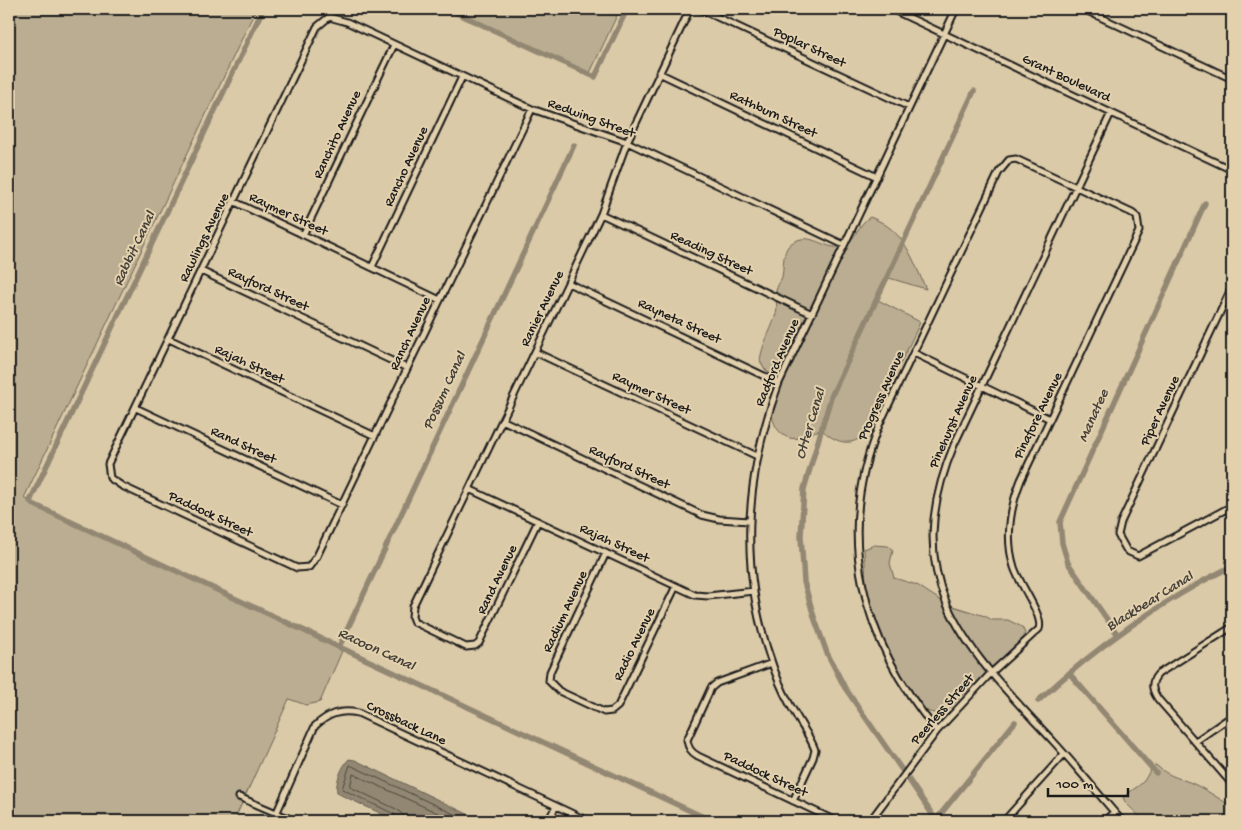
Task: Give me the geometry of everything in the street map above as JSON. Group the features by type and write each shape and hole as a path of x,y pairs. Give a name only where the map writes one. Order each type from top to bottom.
{"street":[{"name":"Ranier Avenue","path":"475,646 466,647 420,626 412,617 413,606 601,214 627,142 690,9"},
{"name":"Poplar Street","path":"700,9 910,107"},
{"name":"Grant Boulevard","path":"891,9 1232,170"},
{"name":"Radford Avenue","path":"793,801 815,750 784,694 760,625 754,591 749,521 757,456 768,412 780,383 956,9"},
{"path":"1083,9 1232,79"},
{"name":"Redwing Street","path":"329,17 341,19 532,109 627,142 844,245"},
{"name":"Rawlings Avenue","path":"108,473 108,464 318,27 329,17"},
{"name":"Ranchito Avenue","path":"303,235 394,45"},
{"name":"Rathburn Street","path":"660,73 877,176"},
{"name":"Rancho Avenue","path":"372,267 462,77"},
{"name":"Ranch Avenue","path":"309,567 317,556 342,505 532,109"},
{"name":"Pinehurst Avenue","path":"1111,113 954,445 940,480 935,507 934,539 939,579 950,611 968,644 990,674 1064,754 1122,821"},
{"name":"Progress Avenue","path":"937,731 902,683 879,640 865,596 858,544 860,496 868,458 879,425 999,172 1009,160 1022,161 1076,186"},
{"name":"Pinafore Avenue","path":"1041,623 1037,611 1021,585 1010,550 1010,527 1016,494 1137,237 1140,224 1132,213 1076,186"},
{"name":"Raymer Street","path":"235,202 440,300"},
{"name":"Reading Street","path":"601,214 812,314"},
{"name":"Rayford Street","path":"201,271 407,368"},
{"name":"Rayneta Street","path":"568,283 780,383"},
{"name":"Piper Avenue","path":"1232,287 1121,522 1118,535 1127,551 1138,556 1232,506"},
{"name":"Rajah Street","path":"169,339 375,436"},
{"name":"Raymer Street","path":"535,352 757,456"},
{"path":"914,353 1050,419"},
{"name":"Rand Street","path":"136,408 342,505"},
{"name":"Rayford Street","path":"502,420 702,515 719,520 749,521"},
{"path":"1232,465 1232,481"},
{"name":"Paddock Street","path":"108,473 110,478 122,486 297,568 309,567"},
{"name":"Rajah Street","path":"469,489 701,596 754,591"},
{"name":"Rand Avenue","path":"475,646 483,638 538,521"},
{"name":"Radium Avenue","path":"606,553 552,667 550,681 553,687 567,695 599,710 612,711"},
{"name":"Radio Avenue","path":"612,711 620,701 676,586"},
{"name":"Peerless Street","path":"870,821 937,731 990,674 1033,636 1041,623"},
{"path":"1232,627 1167,668 1154,679 1152,685 1153,692 1158,699 1232,784"},
{"name":"Paddock Street","path":"772,663 711,688 687,740 688,746 691,752 698,756 836,821"},
{"name":"Crossback Lane","path":"273,821 314,726 325,716 348,711 588,821"},
{"path":"1196,741 1232,716"},
{"path":"1004,821 1064,754"},
{"path":"240,797 295,821"},
{"path":"548,821 556,806"},
{"path":"1104,821 1114,812"}],"shaded area":[{"path":"9,9 256,9 24,498 342,651 320,702 306,705 289,699 234,821 9,821"},
{"path":"454,9 620,9 589,75"},
{"path":"870,217 892,229 906,246 926,289 889,278 878,300 920,322 870,427 862,436 853,441 843,442 821,430 799,438 787,437 779,431 772,415 779,383 764,368 760,361 764,344 776,314 776,291 782,277 785,254 794,241 801,239 812,240 834,247 845,245"},
{"path":"874,545 888,546 893,550 890,563 894,578 917,585 946,604 992,620 1008,620 1022,627 1025,633 1023,638 944,713 931,712 920,707 902,686 889,660 870,611 867,597 864,549"},
{"path":"1156,765 1166,773 1198,786 1232,806 1232,821 1142,821 1123,798 1143,782"}],"water":[{"path":"349,759 355,760 482,821 397,821 341,795 337,792 338,779"}],"waterway":[{"name":"Racoon Canal","path":"263,9 30,501 712,821"},
{"name":"Rabbit Canal","path":"448,9 595,77 627,9"},
{"name":"Otter Canal","path":"902,770 845,688 827,653 814,617 804,582 801,536 804,489 831,397 974,91"},
{"name":"Possum Canal","path":"339,647 574,145"},
{"name":"Manatee","path":"1118,635 1068,563 1062,543 1060,522 1205,203"},
{"name":"Blackbear Canal","path":"1038,701 1083,662 1130,626 1180,594 1232,566"},
{"path":"1069,673 1156,773"},
{"name":"Blackbear Canal","path":"935,821 1015,722"},
{"name":"Otter Canal","path":"907,777 936,820"}]}
